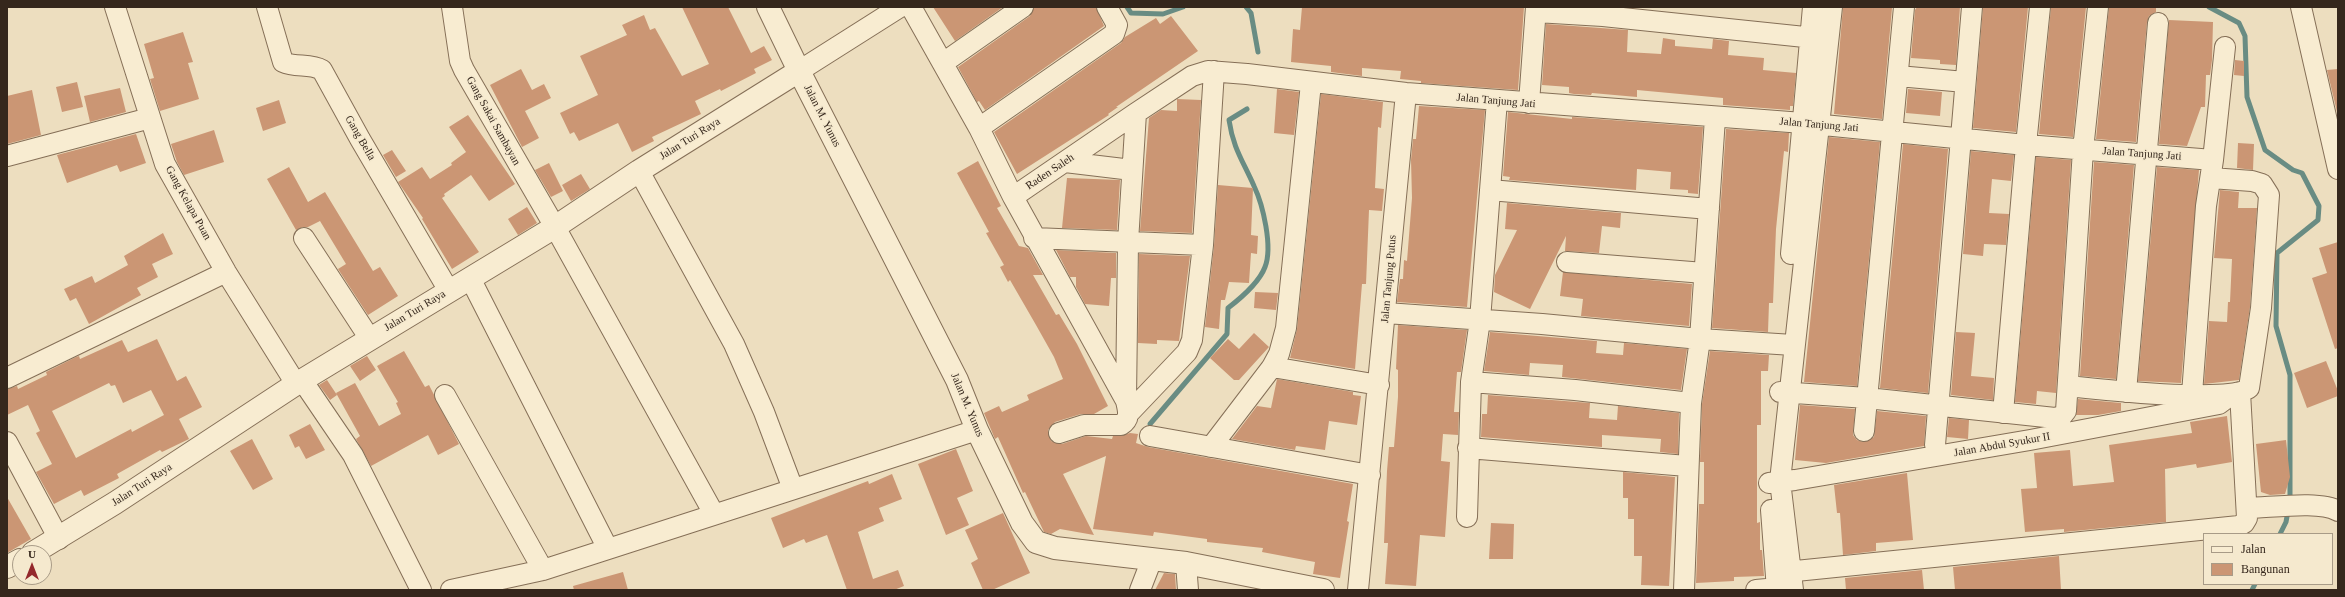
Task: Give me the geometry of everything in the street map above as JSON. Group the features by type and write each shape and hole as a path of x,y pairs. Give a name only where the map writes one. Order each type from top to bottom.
{"street":[{"name":"Gang Kelapa Puan","path":"115,7 165,164 226,272 299,382 352,455 421,590"},
{"name":"Gang Bella","path":"267,7 283,62 289,65 314,66 322,70 368,153 449,291"},
{"name":"Gang Sakai Sambayan","path":"452,7 462,66 555,227 714,514"},
{"name":"Jalan M. Yunus","path":"768,7 799,72 957,380 977,430 1022,523 1036,542 1055,548 1186,563 1323,590"},
{"path":"799,72 900,7"},
{"name":"Raden Saleh","path":"911,7 979,128 1013,197 1192,76 1214,71 1311,83"},
{"path":"942,63 1023,7"},
{"path":"979,128 1114,34 1117,25 1107,7"},
{"path":"1785,583 1774,482 1770,459 1785,393 1788,345 1811,124 1819,38 1813,7"},
{"path":"1819,38 1832,7"},
{"path":"1864,431 1891,132 1904,7"},
{"path":"1936,445 1938,406 1972,7"},
{"path":"2003,413 2026,145 2040,7"},
{"path":"1785,393 1866,398 2055,418 2064,414 2066,411 2068,386 2083,150 2098,7"},
{"path":"2301,7 2337,164"},
{"path":"1529,103 1536,9 1683,16 1819,38"},
{"path":"2126,392 2148,154 2158,23"},
{"path":"2192,394 2206,206 2212,169 2225,47"},
{"path":"1127,407 1187,352 1190,346 1203,246 1214,71"},
{"name":"Jalan Turi Raya","path":"48,545 299,382 555,227 639,171 799,72"},
{"path":"1898,76 1965,82"},
{"path":"1211,447 1272,367 1279,354 1286,328 1311,83 1406,93"},
{"name":"Jalan Tanjung Jati","path":"1406,93 1715,118 1811,124 2026,145 2148,154 2212,169 2262,184 2269,195 2261,308 2249,388 2235,394"},
{"name":"Jalan Tanjung Putus","path":"1358,590 1386,313 1406,93"},
{"path":"1467,517 1471,382 1480,320 1498,100"},
{"path":"1059,433 1084,426 1121,425 1126,421 1128,242 1136,113"},
{"path":"7,156 150,118"},
{"path":"1684,590 1691,403 1700,339 1715,118"},
{"path":"1065,162 1132,170"},
{"path":"639,171 734,344 764,412 793,489"},
{"path":"1490,190 1709,209"},
{"path":"1013,197 1127,407"},
{"path":"304,238 370,339"},
{"path":"1034,238 1203,246"},
{"path":"1567,262 1704,273"},
{"path":"7,378 226,272"},
{"path":"470,278 608,549"},
{"path":"1386,313 1788,345"},
{"path":"1272,367 1379,385"},
{"path":"1471,382 1607,393 1691,403"},
{"path":"1756,590 1785,583 2239,526 2244,523 2247,518 2247,508 2235,394 2126,392 2068,386"},
{"name":"Jalan Abdul Syukur II","path":"1774,482 1795,480 2030,440 2219,404 2235,394"},
{"path":"445,395 543,570"},
{"path":"2030,440 2041,416"},
{"path":"452,590 543,570 977,430"},
{"path":"1150,436 1370,475"},
{"path":"7,442 59,539"},
{"path":"1468,448 1688,466"},
{"path":"2247,508 2301,506 2324,507 2338,511"},
{"path":"1140,590 1152,559"},
{"path":"1186,563 1188,590"}],"building":[{"path":"682,7 728,7 751,53 764,46 772,60 754,69 756,73 721,91 720,89 695,101 701,114 652,137 654,141 632,152 618,123 579,141 574,132 570,134 560,113 598,95 580,56 627,35 622,25 644,15 650,30 655,28 682,76 709,64"},
{"path":"933,7 1003,7 955,41"},
{"path":"1034,7 1096,7 1104,26 985,110 979,101 977,102 958,67 1030,16"},
{"path":"1302,7 1524,7 1518,90 1421,83 1421,81 1400,79 1401,71 1362,68 1362,76 1331,72 1331,66 1291,62 1293,29 1300,30"},
{"path":"1843,7 1892,8 1882,119 1834,114"},
{"path":"1917,7 1960,7 1956,65 1940,64 1940,60 1911,58 1915,10"},
{"path":"1983,7 2028,7 2016,132 1973,128"},
{"path":"2051,7 2086,7 2073,137 2039,134"},
{"path":"2109,7 2156,7 2156,12 2149,16 2147,22 2136,142 2096,139"},
{"path":"1171,16 1198,51 1116,107 1118,107 1108,114 1109,115 1017,174 994,132 1121,43 1125,37 1156,18 1160,24"},
{"path":"2169,20 2213,22 2212,60 2210,75 2206,75 2205,107 2201,107 2187,146 2159,144"},
{"path":"1546,24 1628,30 1627,52 1661,54 1663,38 1675,40 1675,46 1712,49 1713,39 1729,41 1728,55 1764,58 1763,70 1796,73 1793,106 1790,106 1790,110 1723,105 1723,98 1637,90 1637,97 1592,93 1591,95 1574,94 1569,93 1569,87 1542,85"},
{"path":"183,32 193,62 188,63 199,99 160,111 150,79 154,78 144,44"},
{"path":"2235,60 2244,61 2244,76 2234,75"},
{"path":"521,69 532,90 544,84 551,98 525,111 539,138 522,147 490,85"},
{"path":"2338,69 2338,116 2327,70"},
{"path":"77,82 83,107 62,112 56,87"},
{"path":"120,88 126,112 90,122 84,96"},
{"path":"1277,89 1299,92 1294,135 1274,133"},
{"path":"1908,89 1942,92 1940,116 1906,113"},
{"path":"32,90 41,135 7,144 7,96"},
{"path":"1321,94 1383,102 1381,128 1378,127 1375,188 1384,189 1382,211 1369,210 1366,284 1362,284 1355,369 1290,358 1297,329"},
{"path":"1177,99 1201,100 1192,233 1140,231 1149,118 1161,110 1177,111"},
{"path":"279,100 286,123 263,131 256,108"},
{"path":"1419,106 1485,110 1467,307 1397,302 1400,279 1403,279 1404,260 1407,261 1412,198 1411,160 1413,139 1416,139"},
{"path":"1508,112 1572,119 1572,117 1703,127 1698,194 1688,193 1688,190 1670,189 1671,172 1637,169 1636,190 1509,180 1510,177 1503,176"},
{"path":"468,115 515,184 489,201 471,175 444,194 445,196 442,198 479,252 452,269 422,219 423,218 398,182 422,167 430,179 452,165 451,163 466,152 449,127"},
{"path":"1726,129 1789,133 1788,152 1784,151 1776,229 1773,303 1769,303 1768,332 1712,328"},
{"path":"214,130 224,162 184,175 177,162 171,144"},
{"path":"136,134 146,163 120,172 117,165 67,183 57,155"},
{"path":"1829,137 1880,142 1857,386 1804,382"},
{"path":"2238,143 2254,144 2253,170 2237,168"},
{"path":"1903,144 1948,149 1928,393 1880,388"},
{"path":"392,150 406,171 396,177 383,155"},
{"path":"1971,151 2014,155 2011,181 1992,179 1989,213 2009,214 2006,245 1984,244 1983,256 1963,254"},
{"path":"2036,157 2071,160 2056,393 2037,391 2036,404 2015,402"},
{"path":"978,161 1001,206 997,208 1019,246 1028,248 1043,275 1033,275 1056,315 1059,314 1077,344 1108,406 1094,414 1081,414 1055,422 1048,430 1051,441 1062,444 1086,436 1112,439 1113,436 1121,436 1130,433 1138,434 1136,443 1148,447 1353,484 1347,521 1349,522 1340,578 1313,574 1315,562 1262,552 1263,548 1207,542 1207,539 1154,532 1153,536 1093,529 1106,456 1063,474 1094,535 1060,529 1051,534 1044,532 1025,492 1023,493 998,437 995,439 984,413 999,406 1002,412 1029,400 1027,395 1063,379 1054,357 1036,325 1010,280 1008,282 1000,267 1004,265 986,233 989,232 957,173"},
{"path":"2094,162 2134,165 2116,379 2080,376"},
{"path":"549,163 563,191 551,197 535,170"},
{"path":"289,167 308,202 325,192 373,271 380,267 398,296 368,315 338,269 346,264 320,221 308,227 303,227 296,230 267,179"},
{"path":"2157,167 2199,170 2181,383 2138,381"},
{"path":"581,174 590,189 571,201 562,185"},
{"path":"1067,178 1120,180 1117,230 1062,228"},
{"path":"1218,185 1253,188 1251,235 1258,236 1257,254 1251,253 1249,283 1229,282 1225,300 1221,300 1219,329 1205,327 1214,246"},
{"path":"2220,190 2239,192 2238,208 2257,208 2250,307 2239,380 2204,384 2209,321 2227,322 2228,302 2230,302 2232,259 2214,258"},
{"path":"1507,203 1621,213 1620,228 1602,226 1599,253 1565,251 1566,236 1530,309 1494,292 1495,275 1517,230 1505,229"},
{"path":"527,207 537,223 518,235 508,219"},
{"path":"163,233 173,254 152,264 158,277 137,288 141,295 89,324 76,298 70,301 64,289 92,276 95,283 128,265 124,256"},
{"path":"2338,242 2338,348 2335,349 2312,278 2327,273 2319,248"},
{"path":"1056,250 1116,253 1116,278 1111,278 1109,306 1085,304 1076,287 1076,277 1070,277"},
{"path":"1139,254 1190,256 1179,341 1157,340 1157,344 1138,343"},
{"path":"1563,272 1692,284 1689,326 1581,316 1583,299 1560,296"},
{"path":"1255,292 1278,293 1276,310 1254,308"},
{"path":"1398,325 1467,330 1461,372 1457,372 1454,412 1459,412 1458,435 1443,434 1441,461 1450,462 1445,537 1420,535 1416,586 1385,584 1388,543 1384,543 1387,471 1389,447 1394,447 1398,397 1398,370 1396,369"},
{"path":"1490,332 1597,341 1596,353 1623,355 1624,343 1687,349 1681,390 1562,377 1563,365 1530,363 1529,375 1484,371"},
{"path":"1956,332 1975,333 1971,376 1994,378 1993,400 1951,395"},
{"path":"1254,333 1269,347 1239,380 1234,380 1210,358 1228,339 1239,349"},
{"path":"157,339 177,381 186,376 202,407 179,419 189,439 162,452 160,450 117,474 119,478 84,496 81,490 54,504 36,472 52,464 36,433 40,431 28,405 7,415 7,389 17,386 18,389 47,375 46,372 76,357 79,356 80,359 122,340 128,352","holes":["109,383 111,386 115,385 123,403 151,390 164,415 132,432 131,429 76,458 52,411"]},
{"path":"404,351 425,387 429,385 459,444 438,455 428,435 371,466 356,439 360,436 336,393 355,383 379,426 401,414 396,403 398,402 377,366"},
{"path":"1710,351 1769,355 1768,371 1761,371 1761,425 1757,425 1757,523 1760,522 1760,550 1762,550 1764,576 1734,577 1734,581 1696,583 1699,504 1704,504 1704,462 1700,462 1702,404"},
{"path":"367,356 376,370 360,381 350,366"},
{"path":"2326,361 2338,391 2338,396 2307,408 2294,373"},
{"path":"1277,379 1353,392 1353,395 1361,396 1357,425 1329,421 1325,450 1296,446 1295,450 1232,439 1257,406 1271,408"},
{"path":"327,380 337,395 330,400 319,385"},
{"path":"1488,395 1590,403 1589,418 1617,420 1618,406 1679,413 1678,454 1660,452 1661,439 1602,435 1602,447 1481,437 1482,414 1487,414"},
{"path":"2078,399 2121,403 2121,411 2098,415 2076,415"},
{"path":"1800,405 1855,409 1853,435 1857,440 1863,442 1874,437 1877,411 1926,416 1924,446 1826,463 1795,460"},
{"path":"2227,416 2232,462 2197,468 2196,464 2165,469 2166,522 2064,532 2064,529 2025,532 2021,489 2037,488 2034,453 2070,450 2073,486 2114,482 2109,445 2192,433 2190,422"},
{"path":"1949,418 1969,420 1968,439 1947,437"},
{"path":"310,424 325,450 306,459 299,446 295,448 289,435"},
{"path":"252,439 273,479 253,490 230,451"},
{"path":"2286,440 2290,477 2285,494 2270,495 2261,492 2256,444"},
{"path":"956,449 973,491 957,498 969,525 946,535 918,464"},
{"path":"1623,472 1675,477 1669,586 1641,585 1642,556 1634,556 1634,519 1628,519 1628,498 1623,498"},
{"path":"1907,473 1913,540 1876,543 1876,551 1843,555 1840,513 1837,513 1834,485"},
{"path":"892,474 902,499 879,508 884,521 858,532 873,579 898,570 904,586 894,590 847,590 827,535 806,543 804,539 783,548 771,518 868,481 869,484"},
{"path":"7,497 31,539 21,545 12,545 12,550 7,553"},
{"path":"1003,513 1030,573 992,590 983,590 971,563 978,559 965,530"},
{"path":"1491,523 1514,524 1513,559 1489,559"},
{"path":"2059,556 2061,590 1955,590 1953,567"},
{"path":"1922,570 1924,590 1846,590 1845,578"},
{"path":"623,572 628,590 574,590 573,586"},
{"path":"1164,573 1175,574 1176,590 1155,590"}],"waterway":[{"path":"1127,7 1131,13 1163,14 1183,7"},
{"path":"1246,7 1251,13 1258,52"},
{"path":"2209,7 2239,23 2245,36 2247,97 2265,150 2293,170 2302,173 2319,206 2318,220 2277,253 2276,326 2290,375 2290,501"},
{"path":"1150,424 1227,334 1228,308 1244,295 1259,279 1265,267 1268,249 1264,215 1257,194 1233,139 1229,120 1247,109"},
{"path":"2280,533 2286,522 2288,511"},
{"path":"2252,590 2254,585"}]}
